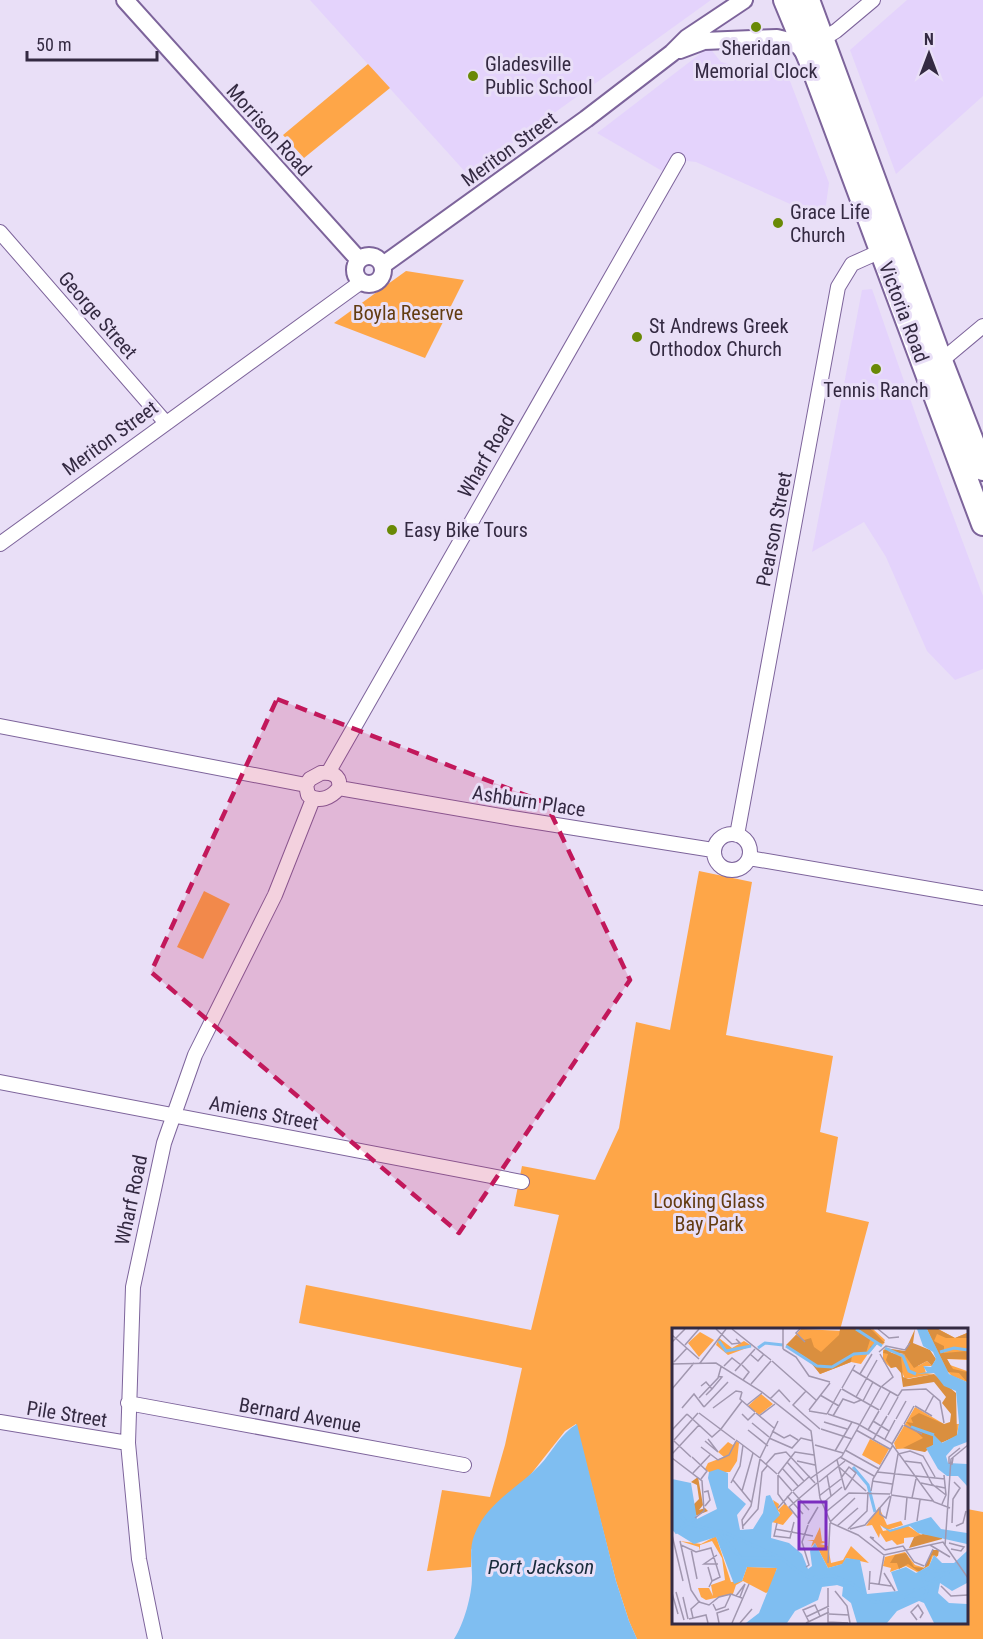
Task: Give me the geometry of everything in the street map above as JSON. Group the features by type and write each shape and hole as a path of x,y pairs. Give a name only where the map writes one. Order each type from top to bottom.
{"highway":[{"name":"Victoria Road","path":"785,0 810,60 983,524"},
{"name":"Victoria Road","path":"808,0 983,469"}],"street":[{"name":"Morrison Road","path":"125,0 359,260"},
{"name":"Meriton Street","path":"382,265 586,119 672,53 687,38 744,0"},
{"path":"823,39 873,0"},
{"path":"672,53 704,41 777,38 798,46 810,60"},
{"name":"Wharf Road","path":"328,772 678,160"},
{"name":"George Street","path":"0,232 166,423"},
{"name":"Pearson Street","path":"737,835 838,287 852,264 881,251"},
{"path":"372,256 382,265 383,274 378,282 369,284 357,278 355,268 359,260 372,256"},
{"name":"Meriton Street","path":"0,544 361,282"},
{"path":"941,361 983,326"},
{"path":"0,726 306,785"},
{"path":"328,772 333,773 339,779 339,788 323,800 313,799 308,795 306,785 315,776 328,772"},
{"name":"Ashburn Place","path":"339,788 713,850"},
{"name":"Wharf Road","path":"155,1639 139,1559 128,1443 133,1287 172,1115 195,1055 275,895 313,799"},
{"path":"737,835 746,842 750,852 749,858 742,867 726,870 716,862 713,850 715,844 724,836 737,835"},
{"path":"749,858 983,898"},
{"name":"Amiens Street","path":"0,1082 522,1182"},
{"name":"Bernard Avenue","path":"128,1403 464,1465"},
{"name":"Pile Street","path":"0,1422 128,1443"}],"highlighted area":[{"path":"277,699 546,803 630,980 459,1233 151,972"}],"shaded area":[{"name":"Gladesville Public School","path":"310,0 711,0 468,175"},
{"path":"907,0 983,0 983,96 896,174 850,50"},
{"path":"709,47 721,62 753,71 778,70 790,81 829,183 824,219 696,162 678,160 669,175 597,133"},
{"path":"872,289 921,430 983,596 983,669 955,680 927,651 886,557 864,522 812,552 862,290"}],"green space":[{"path":"368,64 390,88 304,158 283,135"},
{"name":"Boyla Reserve","path":"406,271 464,280 425,358 334,323"},
{"name":"Looking Glass Bay Park","path":"699,871 752,882 726,1035 833,1056 820,1132 838,1137 826,1212 869,1222 841,1328 672,1328 672,1624 968,1624 968,1509 983,1512 983,1639 637,1639 616,1581 576,1424 565,1431 471,1550 471,1567 427,1571 442,1490 490,1497 505,1445 522,1368 299,1323 306,1285 531,1330 559,1215 514,1206 522,1166 595,1180 619,1128 636,1022 670,1030"},
{"path":"204,891 230,904 203,959 177,947"}],"water":[{"name":"Port Jackson","path":"577,1424 616,1581 637,1639 454,1639 469,1601 472,1584 472,1546 479,1524 494,1505 531,1474 561,1438"}],"place":[{"name":"Sheridan Memorial Clock","path":"756,27"},
{"name":"Gladesville Public School","path":"473,76"},
{"name":"Grace Life Church","path":"778,223"},
{"name":"St Andrews Greek Orthodox Church","path":"637,337"},
{"name":"Tennis Ranch","path":"876,369"},
{"name":"Easy Bike Tours","path":"392,530"}]}
